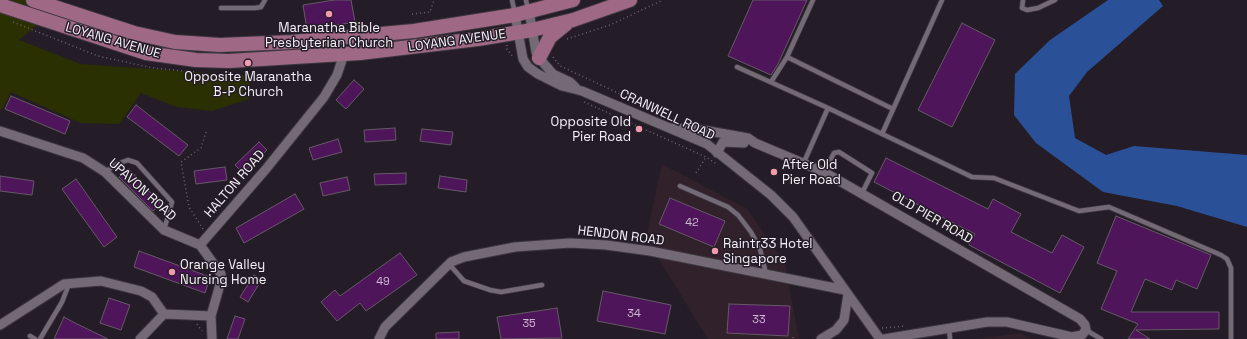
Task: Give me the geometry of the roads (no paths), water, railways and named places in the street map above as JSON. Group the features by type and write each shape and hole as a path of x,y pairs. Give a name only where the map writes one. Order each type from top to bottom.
{"main road":[{"name":"LOYANG AVENUE","path":"33,0 134,33 175,42 220,45 292,42 414,31 573,0"},
{"name":"LOYANG AVENUE","path":"0,5 129,48 171,58 229,61 344,54 532,30 573,20 630,0"},
{"path":"545,54 550,37 557,30 573,20"},
{"path":"129,48 127,40 134,33"}],"street":[{"name":"CRANWELL ROAD","path":"523,9 532,30 536,52 545,54 553,74 570,82 576,88"},
{"name":"CRANWELL ROAD","path":"523,9 512,33 528,67 557,84 576,88 707,144 771,195 793,217 880,339"},
{"name":"HALTON ROAD","path":"200,245 266,169 324,97 337,75 344,54"},
{"name":"OLD PIER ROAD","path":"671,128 730,134 748,138 755,143 804,162 862,193 1080,319 1085,325 1086,330"},
{"name":"UPAVON ROAD","path":"0,131 83,158 105,172 164,230 200,245"},
{"path":"707,144 717,135 730,134"},
{"name":"OLD PIER ROAD","path":"717,153 723,142 739,142 748,144 755,143"},
{"name":"HENDON ROAD","path":"379,339 385,327 448,264 464,257 515,247 570,243 606,245 650,251 847,292"},
{"path":"200,245 221,274 221,282 211,316 212,335"},
{"path":"0,325 64,284 101,281 141,291 152,297 164,314"},
{"path":"821,339 836,330 844,320 847,292"},
{"path":"140,339 164,314 211,316"},
{"path":"884,339 987,322 1007,322 1072,337 1082,335 1086,330"}],"lane":[{"path":"221,8 261,7 265,0"},
{"name":"CRANWELL ROAD","path":"512,0 523,9"},
{"path":"771,82 787,57 813,0"},
{"path":"882,134 942,0"},
{"path":"1023,0 1022,8 1027,10 1038,8 1055,0"},
{"path":"787,57 893,109"},
{"path":"737,67 828,108 972,177 994,178 1079,211 1109,207 1221,255 1227,259 1231,268 1231,339"},
{"path":"804,162 828,108"},
{"path":"824,172 834,154 839,152 872,172 862,193"},
{"path":"105,172 116,164 128,160 137,163 172,202 164,230"},
{"path":"680,186 728,207 738,215 751,232 760,249 766,275"},
{"path":"448,264 464,280 490,290 501,292 542,285"},
{"path":"40,339 62,302 69,284"},
{"path":"948,328 950,339"},
{"path":"1086,330 1101,339"},
{"path":"30,336 35,339"}],"water":[{"path":"1108,0 1159,0 1163,6 1087,72 1069,96 1075,138 1106,155 1134,146 1247,155 1247,227 1177,206 1103,192 1036,143 1014,115 1015,74 1050,40"}],"place":[{"name":"Maranatha Bible Presbyterian Church","path":"329,14"},
{"name":"Opposite Maranatha B-P Church","path":"248,63"},
{"name":"Opposite Old Pier Road","path":"639,129"},
{"name":"After Old Pier Road","path":"774,172"},
{"name":"Raintr33 Hotel Singapore","path":"715,251"},
{"name":"Orange Valley Nursing Home","path":"172,272"}]}
